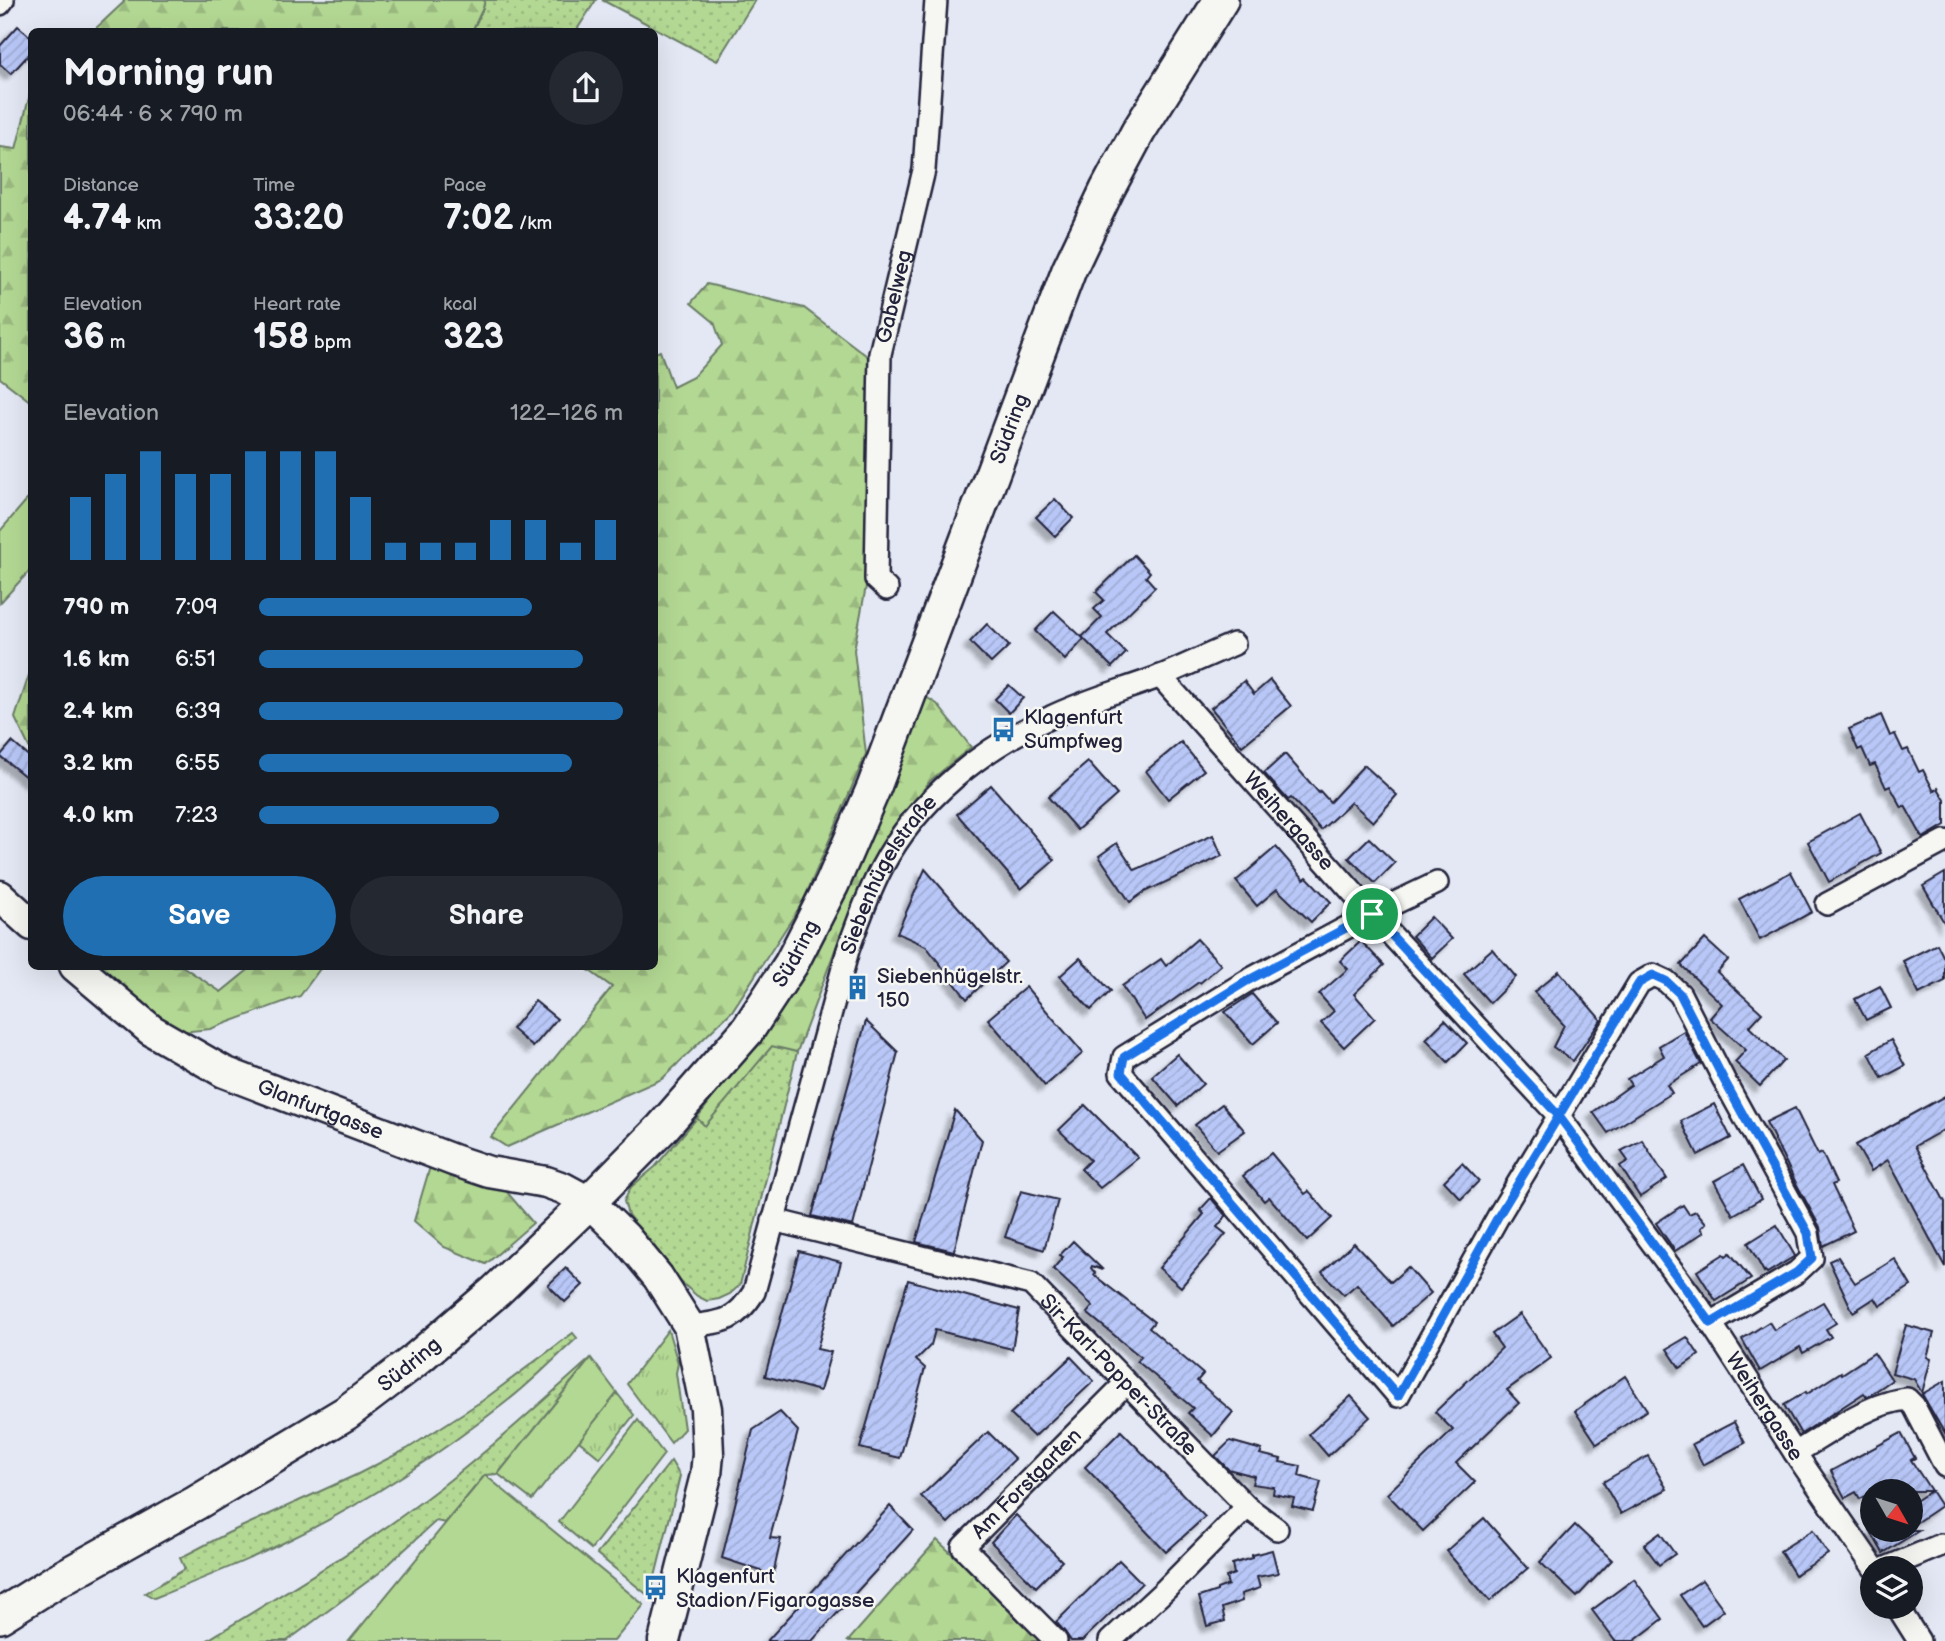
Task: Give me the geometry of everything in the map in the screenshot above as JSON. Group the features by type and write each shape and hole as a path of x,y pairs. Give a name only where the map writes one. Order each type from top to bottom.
{"main road":[{"name":"Südring","path":"0,1616 346,1413 413,1362 475,1309 589,1202 662,1128 747,1031 791,964 837,872 874,787 1069,271 1138,132 1221,0"}],"street":[{"name":"Gabelweg","path":"887,589 876,579 880,354 924,170 936,0"},
{"name":"Siebenhügelstraße","path":"689,1326 732,1317 745,1307 754,1292 848,950 873,885 906,828 947,784 985,754 1021,732 1052,716 1160,676 1234,644"},
{"name":"Weihergasse","path":"1160,676 1372,914 1558,1115 1711,1323 1866,1556"},
{"path":"1827,904 1945,841"},
{"path":"1437,883 1372,914 1247,981 1124,1057 1121,1073 1398,1396 1558,1115 1639,983 1653,975 1666,981 1680,994 1808,1233 1812,1258 1797,1272 1711,1323"},
{"path":"0,896 28,921"},
{"name":"Glanfurtgasse","path":"80,970 151,1030 224,1072 489,1172 546,1182 564,1188 589,1202"},
{"path":"589,1202 625,1237 658,1277 689,1326 706,1409 708,1454 699,1506 664,1641"},
{"name":"Sir-Karl-Popper-Straße","path":"773,1220 1031,1284 1247,1507 1278,1529"},
{"name":"Am Forstgarten","path":"1056,1641 963,1546 1126,1383"},
{"path":"1795,1453 1875,1407 1893,1400 1907,1399 1914,1406 1945,1466"},
{"path":"1110,1641 1247,1507"},
{"path":"1914,1556 1944,1543"},
{"path":"1906,1619 1919,1641"}],"green space":[{"path":"123,0 485,0 473,28 96,28 124,2"},
{"path":"485,0 596,0 578,28 474,28"},
{"path":"602,0 755,0 717,61"},
{"path":"28,102 28,400 0,378 0,147 16,149"},
{"path":"707,284 804,308 871,359 867,581 854,650 866,754 803,902 732,1011 662,1079 507,1147 491,1137 612,987 589,970 658,970 658,352 660,351 673,387 693,377 722,345 714,322 691,303"},
{"path":"28,498 28,572 0,603 0,531"},
{"path":"28,678 28,745 15,718"},
{"path":"923,695 937,704 971,747 930,781 894,829 841,934 797,1052 772,1046 705,1126 697,1118 779,1012"},
{"path":"98,970 188,970 221,992 248,970 319,970 300,996 210,1029 181,1032 136,1004"},
{"path":"772,1046 797,1052 740,1285 730,1294 707,1301 681,1282 628,1215 624,1201 631,1187 655,1167 697,1118 705,1125"},
{"path":"432,1160 502,1186 533,1223 486,1264 444,1247 414,1221"},
{"path":"668,1330 678,1363 676,1373 684,1429 671,1443 627,1384"},
{"path":"573,1333 577,1338 515,1395 453,1442 369,1497 311,1529 234,1565 154,1598 145,1593 185,1569 180,1558 407,1449 482,1401"},
{"path":"591,1358 498,1474 485,1475 445,1523 436,1521 379,1573 287,1641 206,1641 344,1555 447,1483"},
{"path":"591,1358 617,1393 532,1500 498,1474"},
{"path":"617,1393 634,1415 600,1458 579,1441"},
{"path":"638,1420 664,1454 591,1549 559,1522"},
{"path":"671,1461 680,1476 650,1597 597,1554"},
{"path":"485,1475 644,1605 614,1641 349,1641"},
{"path":"937,1540 1038,1634 1045,1641 848,1641"}],"building":[{"path":"18,26 28,35 28,55 11,74 0,64 0,46"},
{"path":"1055,499 1073,518 1055,536 1036,517"},
{"path":"1134,555 1150,572 1146,577 1155,587 1107,634 1126,653 1112,667 1082,637 1102,617 1094,609 1104,600 1096,592"},
{"path":"1054,611 1084,639 1065,660 1035,631"},
{"path":"987,624 1009,646 991,663 970,642"},
{"path":"1270,680 1291,706 1242,746 1211,708 1244,681 1254,694"},
{"path":"1009,685 1023,698 1009,713 995,699"},
{"path":"1881,715 1890,736 1895,734 1903,751 1908,749 1919,772 1923,770 1934,791 1938,788 1945,800 1945,825 1923,838 1905,806 1902,808 1890,786 1886,788 1875,764 1870,766 1862,748 1858,750 1849,729"},
{"path":"12,742 28,756 28,779 0,756"},
{"path":"1181,742 1204,770 1168,799 1146,771"},
{"path":"1285,754 1330,802 1364,765 1397,795 1373,822 1351,802 1321,830 1291,798 1288,800 1264,773"},
{"path":"1088,762 1117,795 1077,830 1048,797"},
{"path":"991,785 1055,860 1021,889 957,814"},
{"path":"1860,813 1881,853 1829,882 1808,842"},
{"path":"1213,835 1222,856 1144,892 1130,902 1099,856 1117,843 1135,870"},
{"path":"1369,838 1395,863 1375,883 1349,858"},
{"path":"1276,847 1304,879 1307,877 1331,902 1311,922 1277,889 1257,906 1236,881"},
{"path":"925,869 1006,962 967,999 926,946 897,933"},
{"path":"1791,872 1812,912 1760,940 1739,899"},
{"path":"1945,873 1945,924 1923,886"},
{"path":"1431,917 1452,939 1432,958 1412,936"},
{"path":"1197,939 1221,965 1200,983 1145,1020 1122,986 1161,959 1166,966"},
{"path":"1705,939 1728,960 1717,972 1762,1013 1749,1027 1784,1060 1760,1086 1735,1062 1746,1050 1710,1018 1722,1004 1681,965"},
{"path":"1361,941 1384,965 1354,994 1375,1018 1344,1047 1321,1023 1334,1011 1319,994 1348,969 1340,961"},
{"path":"1937,944 1945,960 1945,981 1919,994 1903,961"},
{"path":"1492,949 1516,977 1490,1003 1464,974"},
{"path":"1080,958 1111,991 1091,1010 1060,976"},
{"path":"1559,971 1601,1020 1573,1061 1553,1047 1564,1025 1534,992"},
{"path":"1880,986 1891,1008 1866,1020 1855,999"},
{"path":"1026,987 1083,1053 1045,1086 988,1019"},
{"path":"1252,994 1277,1023 1253,1044 1225,1012"},
{"path":"535,1001 557,1019 533,1047 512,1029"},
{"path":"1445,1020 1467,1043 1448,1062 1426,1039"},
{"path":"866,1021 898,1052 853,1226 812,1216"},
{"path":"1684,1031 1701,1064 1667,1085 1672,1093 1608,1133 1593,1112 1631,1085 1627,1079 1664,1056 1659,1046"},
{"path":"1891,1040 1905,1066 1882,1078 1869,1053"},
{"path":"1177,1054 1203,1084 1178,1106 1152,1076"},
{"path":"1945,1096 1945,1129 1915,1146 1945,1202 1945,1267 1888,1160 1871,1171 1856,1145"},
{"path":"1222,1104 1245,1131 1217,1151 1195,1125"},
{"path":"1714,1104 1731,1138 1698,1155 1681,1121"},
{"path":"1085,1105 1138,1158 1100,1188 1081,1169 1090,1160 1059,1130"},
{"path":"1795,1108 1818,1155 1822,1153 1836,1183 1832,1185 1854,1231 1823,1246 1820,1227 1766,1122"},
{"path":"955,1110 982,1140 954,1251 916,1242"},
{"path":"1642,1140 1667,1179 1640,1197 1620,1166 1628,1161 1621,1151"},
{"path":"1271,1153 1305,1194 1309,1191 1332,1218 1307,1241 1269,1197 1264,1201 1243,1176"},
{"path":"1462,1163 1479,1181 1461,1199 1444,1181"},
{"path":"1743,1165 1761,1199 1733,1215 1714,1181"},
{"path":"1021,1191 1058,1200 1044,1250 1005,1237"},
{"path":"1211,1198 1226,1216 1217,1227 1226,1234 1181,1287 1159,1268 1204,1214 1200,1210"},
{"path":"1683,1205 1689,1214 1696,1211 1706,1223 1701,1228 1704,1232 1675,1251 1656,1223"},
{"path":"1777,1225 1795,1256 1767,1273 1748,1243"},
{"path":"1073,1241 1103,1270 1092,1266 1094,1275 1154,1322 1149,1328 1203,1374 1197,1381 1233,1412 1213,1436 1188,1413 1193,1408 1137,1361 1141,1357 1087,1313 1093,1306 1053,1269 1063,1257 1060,1255"},
{"path":"1354,1243 1391,1282 1408,1267 1431,1293 1393,1326 1357,1284 1344,1295 1322,1272"},
{"path":"799,1251 841,1262 817,1349 831,1352 820,1391 765,1376"},
{"path":"1730,1253 1751,1279 1716,1301 1697,1271"},
{"path":"1838,1257 1855,1283 1895,1259 1911,1286 1880,1306 1875,1298 1853,1312 1829,1261"},
{"path":"566,1268 583,1285 565,1302 548,1285"},
{"path":"908,1280 1019,1310 1012,1349 935,1330 931,1345 916,1360 925,1368 900,1458 860,1448"},
{"path":"1823,1302 1836,1323 1826,1329 1831,1337 1803,1353 1800,1347 1760,1371 1742,1339 1769,1322 1774,1330"},
{"path":"1520,1314 1551,1358 1507,1390 1519,1403 1456,1463 1475,1482 1423,1531 1387,1494 1453,1430 1435,1412 1502,1348 1492,1334"},
{"path":"1906,1325 1934,1333 1927,1357 1931,1359 1922,1393 1914,1379 1892,1373"},
{"path":"1687,1337 1699,1355 1680,1368 1667,1349"},
{"path":"1874,1353 1892,1380 1867,1397 1864,1393 1801,1434 1784,1405 1841,1372 1842,1374"},
{"path":"1071,1357 1094,1381 1034,1437 1010,1414"},
{"path":"1625,1376 1647,1410 1597,1444 1575,1411"},
{"path":"1945,1381 1945,1434 1922,1394"},
{"path":"1351,1396 1370,1417 1328,1456 1309,1434"},
{"path":"780,1412 798,1431 770,1538 781,1539 773,1575 722,1558 753,1430"},
{"path":"1734,1422 1745,1443 1703,1465 1692,1444"},
{"path":"1121,1431 1205,1517 1166,1552 1085,1467"},
{"path":"988,1432 1015,1459 948,1523 921,1496"},
{"path":"1901,1433 1915,1458 1911,1460 1941,1506 1923,1518 1923,1496 1931,1491 1923,1491 1923,1479 1860,1479 1860,1499 1856,1492 1845,1498 1831,1471"},
{"path":"1230,1441 1262,1450 1260,1454 1281,1459 1280,1462 1301,1466 1299,1476 1321,1482 1313,1511 1292,1506 1294,1498 1273,1494 1274,1487 1252,1484 1254,1476 1228,1469 1215,1456"},
{"path":"1648,1456 1667,1489 1621,1514 1603,1482"},
{"path":"890,1506 913,1530 812,1641 767,1641"},
{"path":"1016,1515 1062,1561 1036,1587 991,1542"},
{"path":"1484,1518 1528,1568 1490,1601 1446,1551"},
{"path":"1575,1525 1612,1560 1577,1597 1540,1562"},
{"path":"1813,1530 1828,1554 1795,1575 1780,1551"},
{"path":"1660,1533 1675,1554 1659,1565 1644,1545"},
{"path":"1877,1542 1901,1542 1883,1553"},
{"path":"1272,1550 1278,1573 1257,1577 1260,1588 1241,1594 1242,1601 1222,1608 1225,1621 1207,1626 1199,1597 1228,1585 1226,1577 1234,1574 1232,1564"},
{"path":"1119,1560 1142,1583 1082,1641 1071,1641 1056,1622"},
{"path":"1634,1579 1663,1619 1634,1641 1615,1641 1592,1610"},
{"path":"1702,1580 1724,1610 1702,1626 1680,1595"}],"place":[{"name":"Klagenfurt Sumpfweg","path":"1004,729"},
{"name":"Siebenhügelstr. 150","path":"857,988"},
{"name":"Klagenfurt Stadion/Figarogasse","path":"656,1588"}],"route":[{"path":"1372,914 1247,981 1124,1057 1121,1073 1398,1396 1558,1115 1639,983 1653,975 1666,981 1680,994 1808,1233 1812,1258 1797,1272 1711,1323 1558,1115 1372,914"}]}
